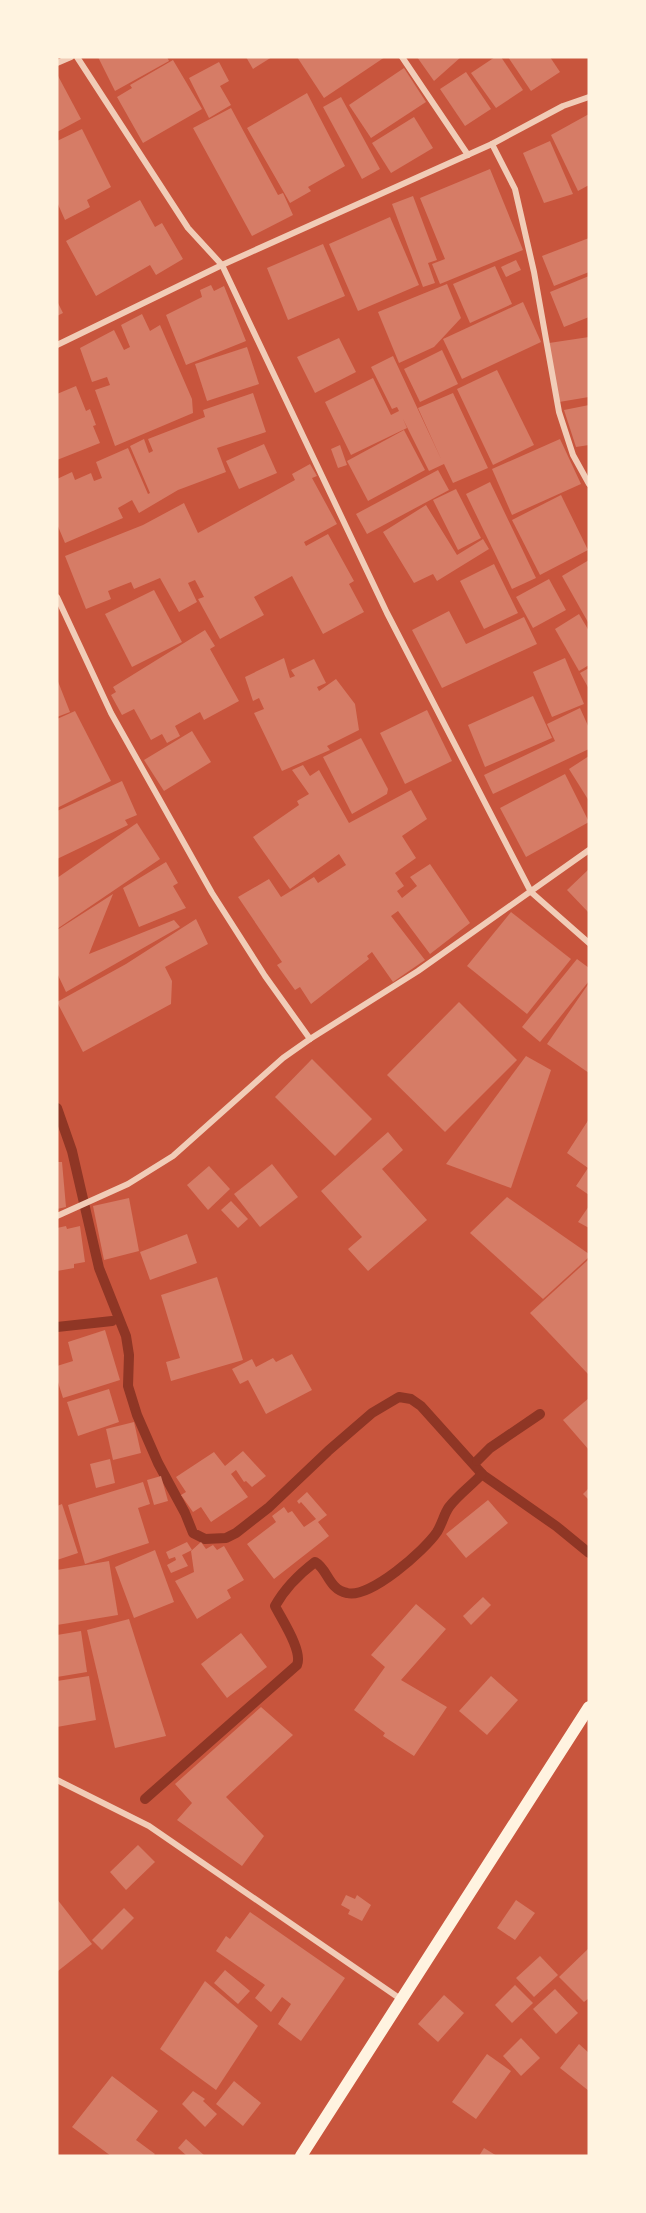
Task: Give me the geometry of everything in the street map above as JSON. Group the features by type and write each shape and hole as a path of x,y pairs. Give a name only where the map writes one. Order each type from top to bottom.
{"main road":[{"path":"301,2156 589,1707"}],"street":[{"path":"57,63 71,57"},
{"path":"77,57 188,228 222,265 387,612 531,892 589,943"},
{"path":"402,57 468,155"},
{"path":"57,345 222,265 492,144 563,106 589,97"},
{"path":"492,144 516,189 534,272 559,412 573,455 589,484"},
{"path":"57,597 111,713 212,892 265,976 310,1039"},
{"path":"57,1216 128,1184 173,1156 283,1058 418,970 589,850"},
{"path":"57,1780 149,1826 403,2000"}],"building":[{"path":"98,57 167,57 169,61 115,91"},
{"path":"246,57 272,57 253,69"},
{"path":"297,57 385,57 324,98"},
{"path":"417,57 461,57 434,81"},
{"path":"495,57 501,57 523,90 496,108 471,73"},
{"path":"508,57 550,57 560,72 531,91"},
{"path":"173,60 202,109 143,143 117,97 132,88 130,85"},
{"path":"219,62 229,81 220,86 231,105 209,118 189,78"},
{"path":"404,68 426,102 371,138 349,105"},
{"path":"466,72 491,109 465,126 440,89"},
{"path":"57,74 81,119 57,132"},
{"path":"307,93 345,166 308,187 311,191 290,203 247,128"},
{"path":"341,97 380,169 362,179 323,107"},
{"path":"231,108 278,195 283,193 293,215 252,236 193,128"},
{"path":"589,114 589,185 578,191 551,135"},
{"path":"414,117 433,148 391,173 372,143"},
{"path":"82,129 111,187 87,200 90,207 65,220 57,202 57,141"},
{"path":"550,141 573,194 544,203 523,153"},
{"path":"490,169 523,250 440,284 432,264 445,259 420,198"},
{"path":"413,196 437,260 428,263 435,283 423,287 392,204"},
{"path":"140,200 155,227 162,223 183,259 156,275 150,265 96,296 66,241"},
{"path":"390,217 419,285 358,311 329,244"},
{"path":"589,238 589,272 554,286 542,256"},
{"path":"323,244 345,296 288,320 267,268"},
{"path":"516,260 521,270 506,277 501,267"},
{"path":"495,266 512,304 470,323 453,284"},
{"path":"589,276 589,317 564,327 550,292"},
{"path":"447,284 461,318 434,347 399,363 378,312"},
{"path":"211,285 214,291 224,286 246,341 186,365 166,315 202,297 200,290"},
{"path":"57,301 63,313 57,316"},
{"path":"523,302 541,342 462,379 443,339"},
{"path":"142,314 150,331 160,325 192,399 193,413 115,446 95,390 110,385 107,377 92,382 80,348 114,330 124,350 130,347 121,325"},
{"path":"589,337 589,397 559,402 549,343"},
{"path":"339,338 356,372 315,393 297,357"},
{"path":"247,347 259,384 207,401 195,364"},
{"path":"442,350 458,384 420,402 404,369"},
{"path":"393,356 442,461 418,408 453,393 488,468 453,483 444,464 429,471 403,419 407,428 351,455 325,402 373,378 391,415 399,411 397,407 392,409 371,367"},
{"path":"497,370 534,445 493,465 457,389"},
{"path":"76,386 86,411 90,409 96,425 93,426 100,443 57,460 57,394"},
{"path":"253,393 266,432 217,448 226,472 178,490 139,513 132,500 118,508 123,518 65,543 57,524 57,479 72,472 75,480 91,473 94,481 102,478 96,462 128,448 148,494 150,493 130,446 144,439 149,453 153,451 148,439 205,417 203,410"},
{"path":"589,405 589,445 576,447 564,410"},
{"path":"404,430 425,470 368,501 347,461"},
{"path":"560,439 581,484 512,515 492,469"},
{"path":"264,444 277,473 239,489 226,461"},
{"path":"340,445 347,465 338,468 331,449"},
{"path":"310,464 317,476 312,478 337,524 304,542 306,546 328,534 354,581 349,584 364,612 323,634 292,576 254,597 264,615 220,639 198,599 204,597 195,580 188,583 197,602 179,612 160,578 134,589 131,582 108,591 111,599 86,609 65,556 143,525 184,503 198,533 295,480 292,474"},
{"path":"438,470 449,490 367,534 356,514"},
{"path":"490,482 536,578 512,589 466,494"},
{"path":"456,489 481,538 458,550 433,500"},
{"path":"561,495 588,550 540,575 512,520"},
{"path":"426,505 457,555 483,539 489,549 437,581 433,574 414,583 383,532"},
{"path":"589,560 589,624 562,576"},
{"path":"494,564 518,613 484,629 460,581"},
{"path":"549,579 566,610 533,628 516,597"},
{"path":"154,590 182,642 132,667 105,614"},
{"path":"449,611 466,644 524,617 537,644 442,688 412,630"},
{"path":"579,614 589,631 589,665 579,671 555,629"},
{"path":"205,630 215,646 210,649 239,701 204,720 200,712 175,726 180,736 167,743 162,734 151,740 134,709 122,715 111,695 116,692 113,687"},
{"path":"284,658 290,678 295,676 291,670 314,659 326,683 317,687 319,691 336,679 355,704 359,730 327,746 330,750 282,771 254,713 264,709 259,698 253,701 245,677"},
{"path":"565,658 584,704 552,717 533,672"},
{"path":"589,668 589,689 580,673"},
{"path":"57,679 70,712 57,717"},
{"path":"533,696 552,738 485,767 468,725"},
{"path":"580,708 589,728 589,749 493,794 484,775 555,741 547,724"},
{"path":"427,710 452,761 405,784 380,733"},
{"path":"75,711 111,781 57,808 57,719"},
{"path":"192,731 211,762 164,791 144,760"},
{"path":"361,738 388,789 387,794 352,814 323,757"},
{"path":"589,756 589,801 569,769"},
{"path":"303,765 310,776 319,770 349,823 411,790 427,819 402,836 416,858 395,873 404,886 397,891 402,898 417,886 410,877 430,864 470,923 430,954 398,911 391,916 425,960 393,982 372,952 367,956 369,959 311,1004 300,987 295,990 277,965 282,962 238,897 269,879 281,897 314,877 318,883 346,865 339,854 290,889 253,837 299,805 297,801 309,794 292,770"},
{"path":"565,774 589,822 526,857 500,808"},
{"path":"122,781 137,815 125,820 128,825 57,859 57,811"},
{"path":"137,823 160,859 57,929 57,878"},
{"path":"166,862 178,883 173,886 186,908 139,927 123,888"},
{"path":"589,869 589,913 567,890"},
{"path":"113,894 89,954 174,920 180,927 66,992 57,973 57,930"},
{"path":"511,912 571,959 527,1014 467,966"},
{"path":"196,919 208,944 165,967 172,981 171,1004 83,1052 57,1002 126,964"},
{"path":"577,959 589,968 589,981 540,1042 522,1027"},
{"path":"589,983 589,1073 547,1044"},
{"path":"459,1002 517,1060 445,1132 387,1075"},
{"path":"526,1056 551,1070 511,1188 446,1164"},
{"path":"312,1059 372,1119 335,1156 275,1097"},
{"path":"589,1119 589,1195 576,1186 588,1168 567,1153"},
{"path":"388,1132 403,1150 382,1169 427,1220 368,1271 348,1249 362,1237 321,1191"},
{"path":"57,1162 62,1162 66,1207 57,1209"},
{"path":"272,1164 298,1197 260,1227 234,1194"},
{"path":"209,1166 230,1189 208,1210 187,1185"},
{"path":"507,1197 589,1254 589,1257 543,1299 470,1233"},
{"path":"129,1198 139,1251 104,1260 93,1206"},
{"path":"231,1201 248,1219 238,1228 221,1210"},
{"path":"589,1206 589,1228 578,1222"},
{"path":"66,1226 67,1229 80,1226 85,1262 74,1264 74,1268 57,1271 57,1228"},
{"path":"187,1234 197,1263 150,1280 140,1252"},
{"path":"589,1259 589,1373 588,1374 530,1313"},
{"path":"217,1277 243,1360 171,1381 166,1362 180,1358 161,1295"},
{"path":"105,1330 120,1380 63,1398 57,1379 57,1366 73,1361 68,1342"},
{"path":"292,1354 312,1390 266,1414 248,1380 240,1384 232,1369 252,1359 256,1367 273,1358 276,1362"},
{"path":"109,1389 119,1422 78,1436 67,1402"},
{"path":"589,1398 589,1450 563,1420"},
{"path":"134,1422 141,1453 113,1460 106,1429"},
{"path":"243,1451 266,1476 252,1487 246,1481 244,1482 236,1470 231,1474 248,1497 211,1522 201,1507 193,1512 181,1495 186,1492 176,1477 214,1452 225,1466"},
{"path":"110,1459 115,1483 96,1488 90,1464"},
{"path":"161,1476 168,1501 154,1505 147,1480"},
{"path":"143,1482 150,1504 138,1508 149,1543 85,1564 68,1505"},
{"path":"589,1488 589,1500 583,1494"},
{"path":"307,1492 327,1515 318,1522 329,1536 274,1579 247,1544 276,1522 272,1516 284,1507 288,1513 292,1511 304,1527 316,1519 301,1502 299,1504 297,1501"},
{"path":"488,1500 508,1523 466,1558 446,1534"},
{"path":"62,1504 78,1553 57,1560 57,1506"},
{"path":"187,1542 192,1550 182,1555 188,1566 171,1573 167,1565 176,1560 175,1557 169,1559 166,1552"},
{"path":"201,1542 206,1549 213,1545 217,1550 224,1546 244,1580 227,1590 231,1598 197,1619 175,1581 194,1572 191,1551"},
{"path":"155,1550 174,1602 134,1618 115,1567"},
{"path":"109,1561 118,1615 57,1625 57,1570"},
{"path":"483,1597 491,1605 471,1625 463,1616"},
{"path":"416,1604 446,1629 401,1680 447,1707 414,1756 383,1736 385,1733 354,1710 385,1667 371,1655"},
{"path":"129,1619 166,1736 115,1748 87,1630"},
{"path":"81,1631 87,1672 57,1677 57,1635"},
{"path":"241,1633 267,1667 227,1698 201,1664"},
{"path":"89,1676 96,1720 57,1727 57,1681"},
{"path":"491,1676 518,1700 487,1735 459,1711"},
{"path":"261,1707 293,1735 226,1797 264,1836 242,1866 177,1820 192,1803 175,1784"},
{"path":"138,1845 155,1862 126,1890 110,1872"},
{"path":"346,1895 355,1899 357,1895 371,1905 362,1921 348,1914 350,1910 341,1905"},
{"path":"57,1899 92,1944 58,1971 57,1969"},
{"path":"516,1900 535,1913 515,1940 497,1928"},
{"path":"124,1908 134,1918 102,1950 92,1940"},
{"path":"250,1912 345,1978 301,2041 278,2024 291,2004 282,1997 271,2012 255,1998 265,1985 216,1951 226,1936 230,1939"},
{"path":"589,1948 589,1998 584,2002 559,1977"},
{"path":"540,1956 558,1975 534,1997 516,1978"},
{"path":"225,1970 250,1991 238,2004 214,1983"},
{"path":"205,1981 258,2026 216,2090 160,2049"},
{"path":"515,1985 533,2003 512,2023 495,2005"},
{"path":"555,1989 578,2013 556,2034 533,2009"},
{"path":"444,1995 464,2013 438,2042 418,2024"},
{"path":"521,2038 540,2058 521,2076 503,2056"},
{"path":"579,2044 589,2053 589,2091 560,2068"},
{"path":"487,2054 511,2071 476,2119 452,2102"},
{"path":"112,2076 158,2111 136,2140 155,2154 153,2156 111,2156 72,2127"},
{"path":"234,2081 261,2103 243,2126 216,2104"},
{"path":"193,2091 205,2099 203,2101 217,2114 205,2127 182,2104"},
{"path":"186,2139 205,2156 187,2156 178,2148"},
{"path":"484,2148 497,2156 479,2156"}],"waterway":[{"path":"57,1108 72,1151 99,1268 126,1336 129,1355 128,1386 137,1415 193,1533 205,1539 226,1538 236,1533 268,1508 372,1413 399,1397 411,1399 421,1406 483,1475 556,1526 589,1553"},
{"path":"57,1327 112,1321"},
{"path":"477,1461 490,1448 540,1414"},
{"path":"145,1799 297,1665 295,1644 275,1606 283,1593 298,1577 315,1562 341,1591 357,1593 369,1589 396,1572 431,1540 449,1507 482,1474"}]}
